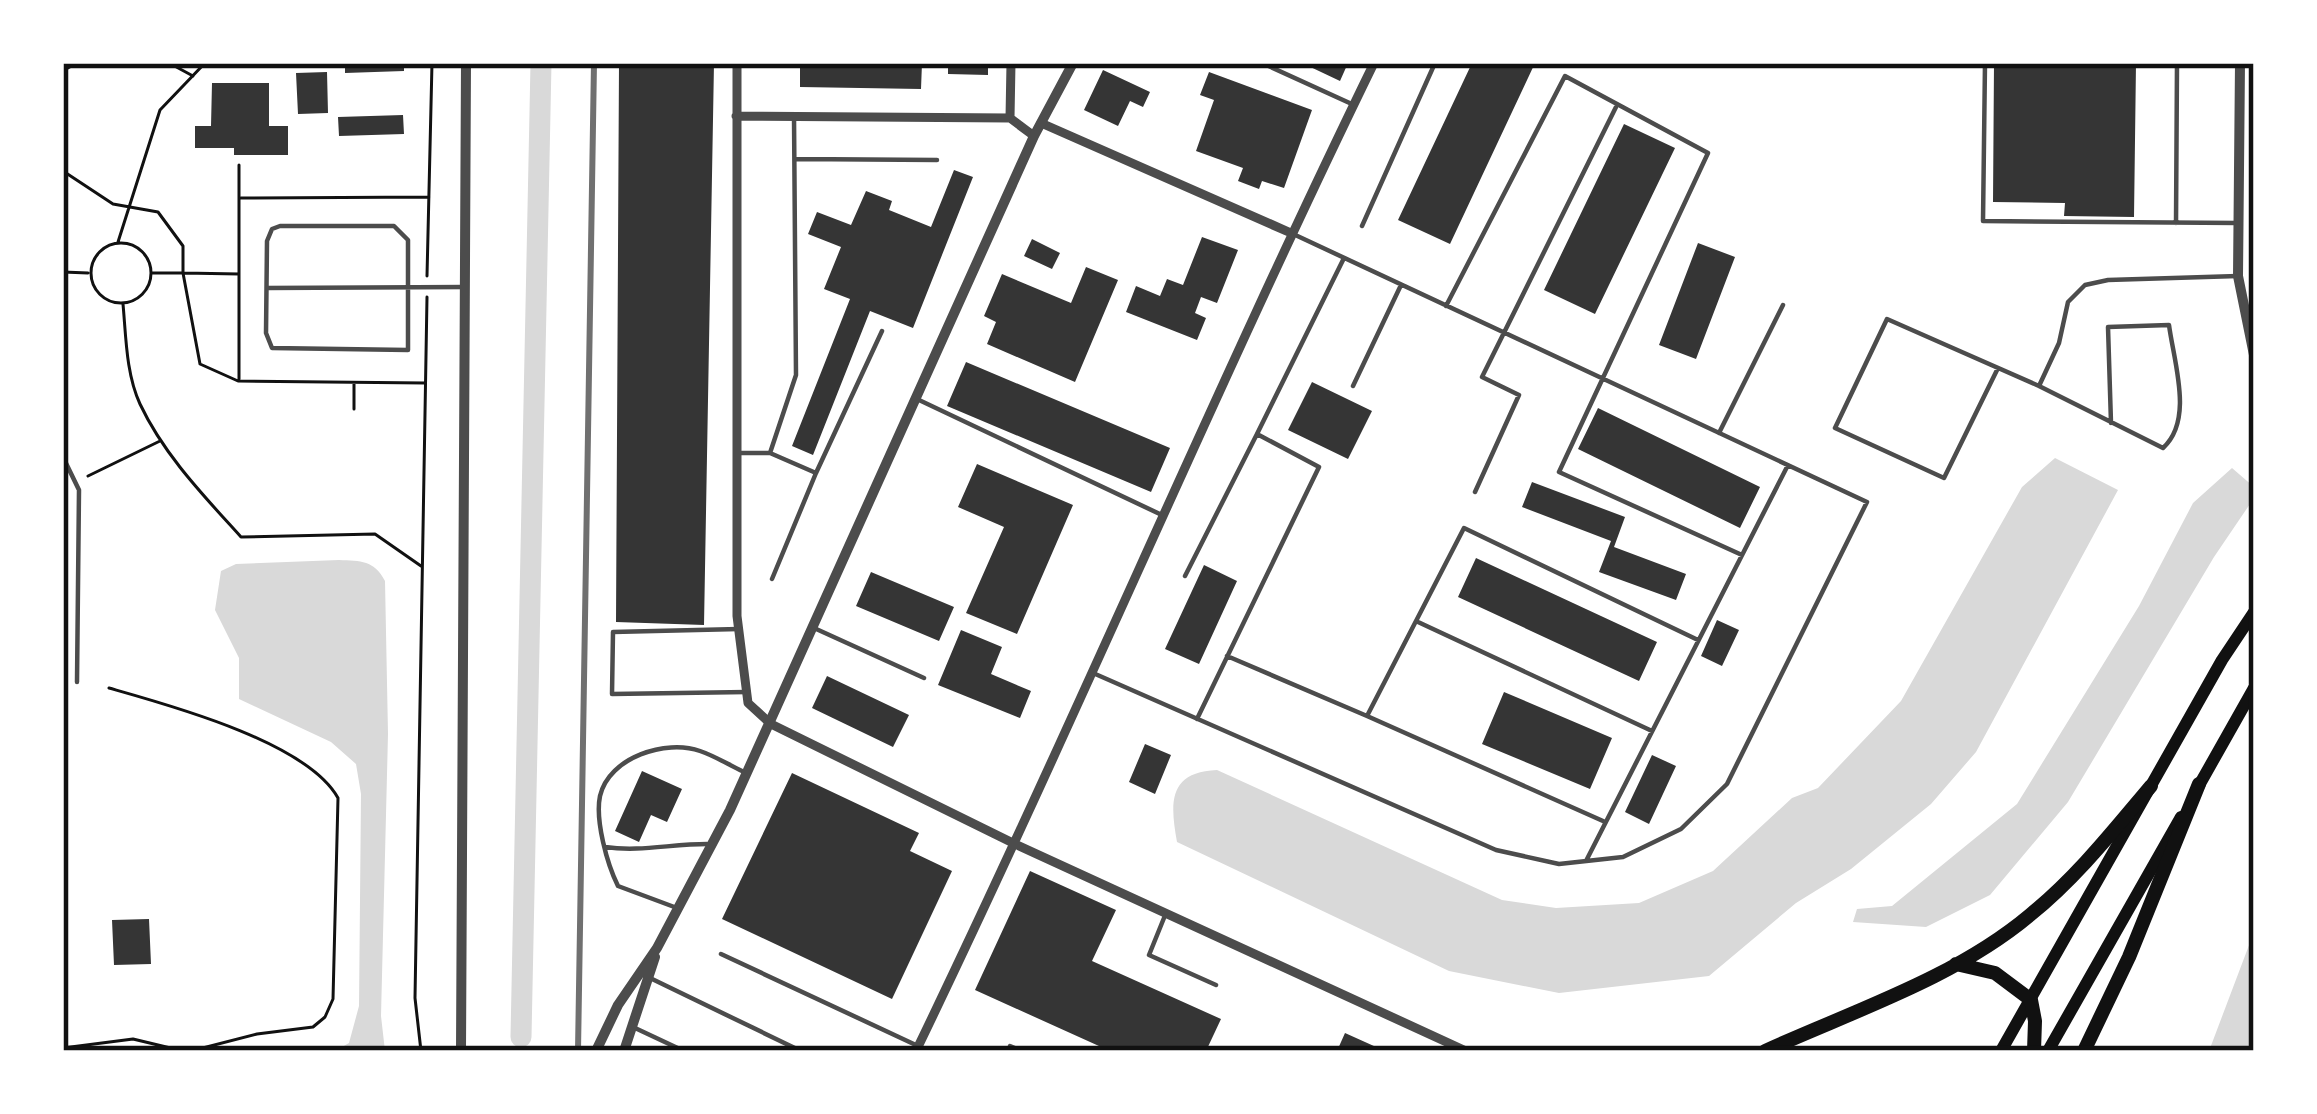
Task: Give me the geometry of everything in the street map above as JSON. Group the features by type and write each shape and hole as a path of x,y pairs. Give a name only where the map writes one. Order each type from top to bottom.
{"main road":[{"path":"2001,1051 2222,660 2254,612"},
{"path":"2048,1051 2254,688"},
{"path":"2084,1051 2129,957 2199,784"},
{"path":"1766,1051 1956,964 2027,918 2061,889 2151,786"},
{"path":"1956,964 1994,973 2031,1000 2036,1021 2034,1051"}],"street":[{"path":"461,1051 466,63"},
{"path":"736,63 739,629 748,703 771,724 1015,844 1466,1051"},
{"path":"1010,118 1011,63"},
{"path":"596,1051 618,1005 657,948 747,774 1034,136 1073,63"},
{"path":"917,1048 1374,63"},
{"path":"2240,63 2238,276 2254,356"},
{"path":"736,116 1010,118 1034,136"},
{"path":"1041,123 1292,233"},
{"path":"624,1051 657,948"}],"lane":[{"path":"1262,63 1354,105"},
{"path":"1362,226 1435,63"},
{"path":"1985,63 1983,221 2238,223"},
{"path":"2176,63 2176,223"},
{"path":"1446,306 1565,76 1708,153 1559,472 1742,555"},
{"path":"1475,492 1520,395 1482,376 1617,104"},
{"path":"770,453 796,375 794,116"},
{"path":"2239,143 2254,142"},
{"path":"796,158 937,160"},
{"path":"280,226 394,226 408,240 408,287 408,350 272,348 266,334 267,241 272,229 280,226"},
{"path":"1093,673 1496,850 1559,864 1623,857 1682,830 1727,784 1867,502 1292,233"},
{"path":"1185,576 1344,258"},
{"path":"2038,386 2059,343 2068,302 2085,285 2096,280 2238,276"},
{"path":"1354,386 1401,285"},
{"path":"267,287 465,287"},
{"path":"1719,433 1783,305"},
{"path":"1998,368 1944,478 1834,428 1887,319 1998,368 2038,386 2111,423 2163,448 2172,440 2181,416 2169,325 2108,327 2111,423"},
{"path":"772,579 882,331"},
{"path":"916,399 1164,516"},
{"path":"1197,719 1318,467 1257,434"},
{"path":"737,453 770,453 816,473"},
{"path":"63,457 79,490 77,682"},
{"path":"1586,861 1788,466"},
{"path":"1367,716 1464,528 1698,640"},
{"path":"1416,621 1652,730"},
{"path":"814,628 924,678"},
{"path":"739,629 613,632 612,694 747,692"},
{"path":"1228,656 1606,822"},
{"path":"678,908 618,886 605,861 600,796 617,766 658,748 697,749 747,774"},
{"path":"604,847 640,852 676,844 712,844"},
{"path":"1166,914 1149,955 1216,985"},
{"path":"721,954 917,1048"},
{"path":"649,978 801,1051"},
{"path":"635,1028 685,1051"},
{"path":"1010,1046 1022,1051"}],"path":[{"path":"63,81 66,70 77,63"},
{"path":"169,63 193,76"},
{"path":"118,242 160,110 205,63"},
{"path":"422,1051 415,998 433,63"},
{"path":"238,381 239,165"},
{"path":"63,171 113,204 158,212 183,246 183,273 200,364 238,381 427,383"},
{"path":"239,198 429,197"},
{"path":"118,242 144,253 152,273 141,297 123,304 98,293 90,273 100,250 118,242"},
{"path":"63,272 90,273"},
{"path":"152,273 239,274"},
{"path":"123,304 139,403 179,468 241,538 374,535 424,568"},
{"path":"354,382 354,409"},
{"path":"75,482 162,440"},
{"path":"109,688 199,714 269,745 328,779 338,798 333,999 325,1017 314,1028 257,1034 191,1051"},
{"path":"63,1048 134,1039 183,1051"}],"shaded area":[{"path":"2055,458 2118,490 1976,752 1931,804 1851,869 1796,903 1709,976 1559,993 1449,971 1177,842 1173,815 1181,783 1217,770 1502,900 1556,908 1639,903 1713,871 1792,798 1818,788 1901,701 2022,487"},
{"path":"2232,468 2254,487 2254,498 2068,802 1990,895 1926,927 1853,922 1857,909 1892,906 2017,804 2139,606 2193,503"},
{"path":"339,560 371,565 385,581 388,734 381,1016 385,1051 335,1051 349,1043 359,1006 361,794 356,764 331,742 239,699 239,658 215,610 221,571 236,564"},
{"path":"2254,932 2254,1051 2209,1051"}],"building":[{"path":"345,63 404,63 404,71 345,73"},
{"path":"619,63 714,63 704,625 616,622"},
{"path":"800,63 922,63 921,89 800,87"},
{"path":"948,63 988,63 988,75 948,74"},
{"path":"1302,63 1348,63 1340,81"},
{"path":"1472,63 1535,63 1450,244 1398,220"},
{"path":"1994,63 2136,63 2134,217 2064,216 2065,203 1993,202"},
{"path":"1103,70 1150,92 1143,107 1130,101 1118,126 1084,110"},
{"path":"327,72 328,113 298,114 296,73"},
{"path":"1209,72 1312,110 1284,188 1262,181 1259,189 1238,181 1243,168 1196,151 1214,100 1200,95"},
{"path":"212,83 269,83 269,126 288,126 288,155 234,155 234,148 195,148 195,126 211,126"},
{"path":"403,115 404,134 339,136 338,117"},
{"path":"1624,124 1675,148 1595,314 1544,290"},
{"path":"954,170 973,177 913,328 870,311 813,455 792,446 850,299 824,289 841,247 808,234 817,212 851,225 866,191 892,201 889,210 931,227"},
{"path":"1202,237 1238,250 1217,303 1201,297 1195,313 1206,318 1197,340 1126,312 1136,286 1160,296 1167,279 1183,285"},
{"path":"1032,239 1060,253 1052,269 1024,256"},
{"path":"1698,243 1735,257 1696,359 1659,345"},
{"path":"1086,267 1118,280 1075,382 987,344 996,322 984,316 1002,274 1071,303"},
{"path":"966,362 1170,448 1151,492 947,406"},
{"path":"1312,382 1372,411 1348,459 1288,430"},
{"path":"1598,408 1760,487 1740,528 1578,449"},
{"path":"977,464 1073,505 1017,634 966,613 1004,527 958,507"},
{"path":"1532,482 1625,517 1614,547 1686,574 1676,600 1599,572 1611,541 1522,507"},
{"path":"1476,558 1657,642 1639,681 1458,597"},
{"path":"1204,565 1237,581 1199,664 1165,649"},
{"path":"871,572 954,607 939,641 856,606"},
{"path":"1717,620 1739,630 1722,666 1701,656"},
{"path":"961,630 1002,647 991,674 1031,691 1020,718 938,685"},
{"path":"827,676 909,715 893,747 812,708"},
{"path":"1504,692 1612,738 1590,789 1482,744"},
{"path":"1145,744 1171,755 1155,794 1129,782"},
{"path":"1652,755 1676,766 1649,824 1625,812"},
{"path":"642,771 682,789 667,822 651,815 639,842 615,831"},
{"path":"792,773 919,833 910,851 952,871 892,999 722,919"},
{"path":"1030,871 1116,910 1092,961 1221,1019 1206,1051 1110,1051 975,990"},
{"path":"149,919 151,964 114,965 112,920"},
{"path":"1345,1033 1385,1051 1337,1051"}],"waterway":[{"path":"521,1037 541,63"}],"railway":[{"path":"578,1051 594,63"}]}
